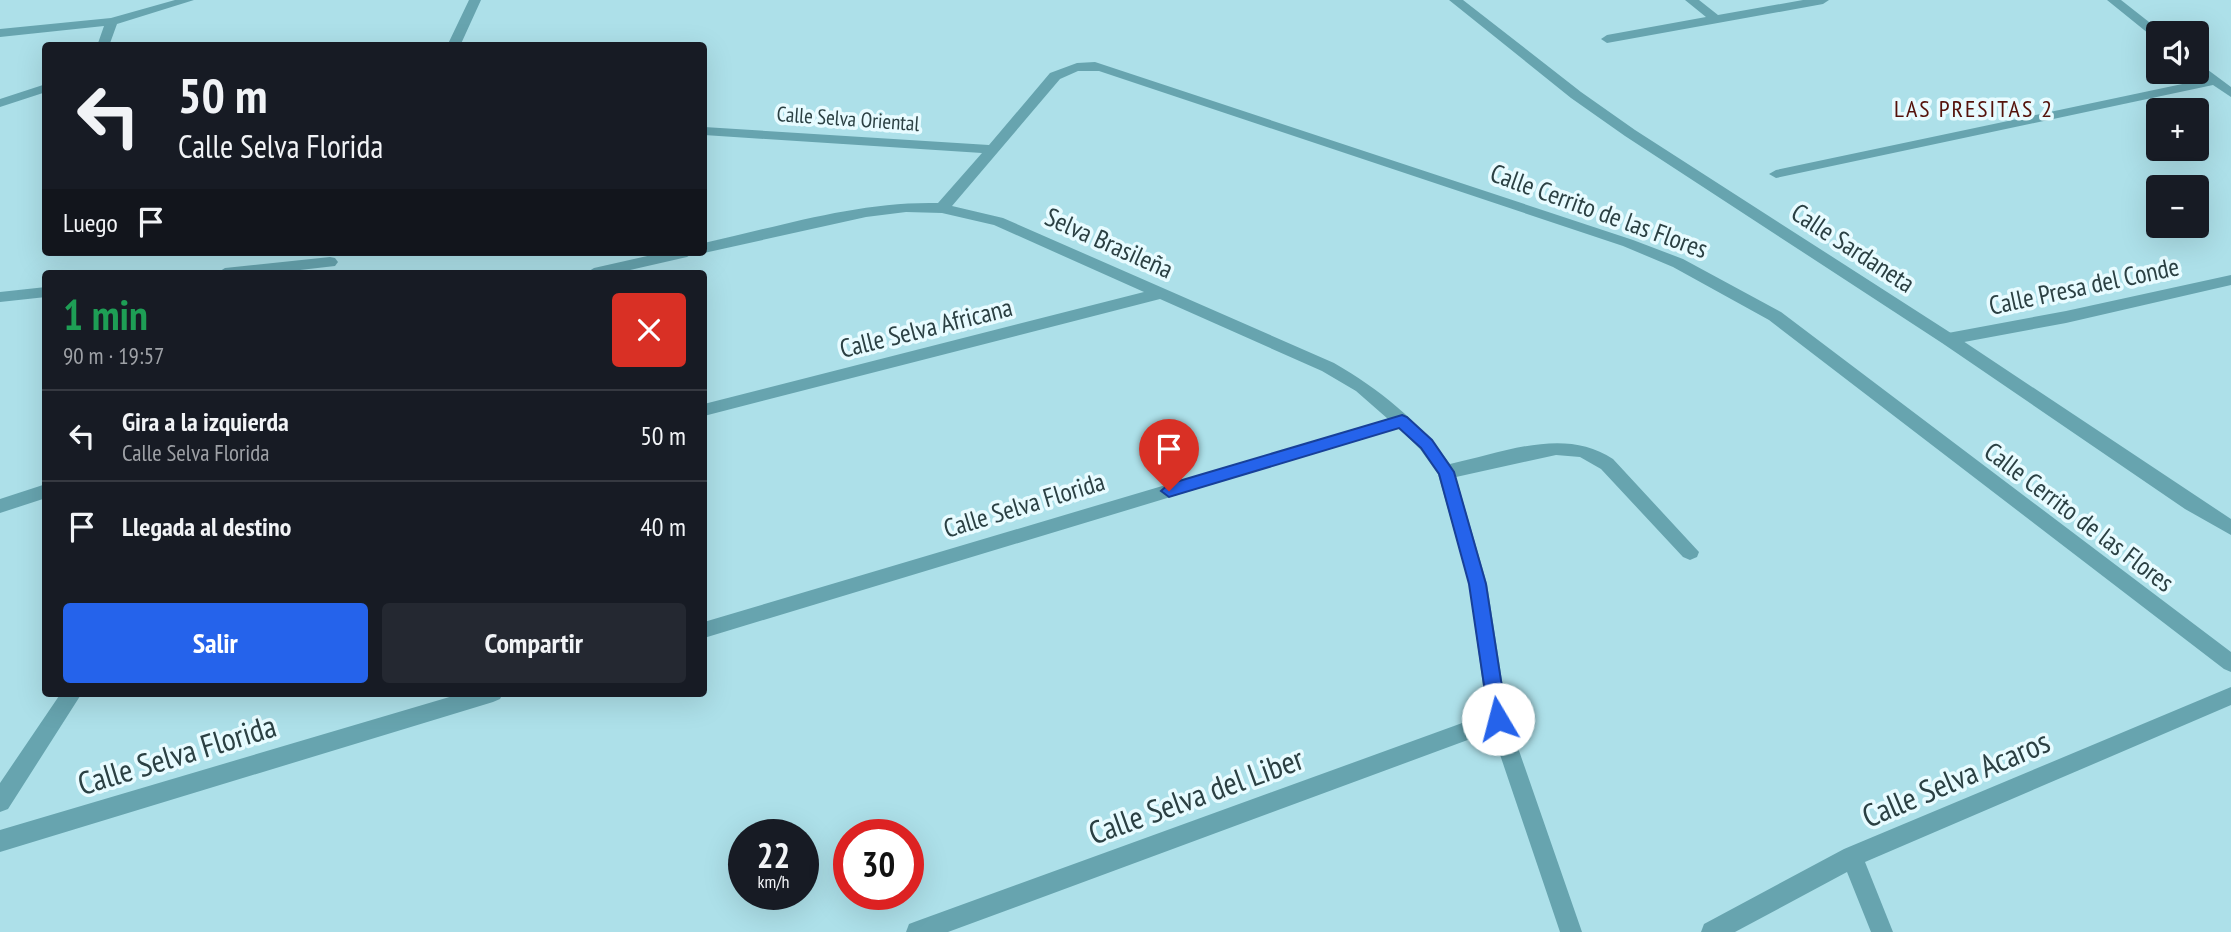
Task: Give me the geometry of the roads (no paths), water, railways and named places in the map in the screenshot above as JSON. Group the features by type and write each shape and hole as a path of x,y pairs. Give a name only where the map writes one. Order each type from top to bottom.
{"street":[{"path":"0,33 112,22 188,0"},
{"path":"455,42 475,0"},
{"name":"Calle Sardaneta","path":"1455,0 1576,95 1630,133 1948,339 2191,504 2231,528"},
{"path":"1691,0 1717,20"},
{"path":"1607,39 1824,0"},
{"path":"2113,0 2146,26"},
{"path":"104,42 112,22"},
{"name":"Calle Cerrito de las Flores","path":"990,149 1055,76 1077,66 1101,67 1628,243 1678,263 1775,316 2231,663"},
{"path":"2209,75 2231,93"},
{"path":"1776,174 2216,81"},
{"path":"0,103 42,89"},
{"name":"Calle Selva Oriental","path":"707,131 990,149"},
{"path":"942,208 990,149"},
{"name":"Selva Brasileña","path":"707,247 866,212 906,207 942,208 998,221 1328,367 1362,387 1426,444 1446,472 1478,584 1498,719 1571,932"},
{"path":"607,270 669,256"},
{"path":"254,270 330,262"},
{"name":"Calle Presa del Conde","path":"1948,339 2066,317 2231,280"},
{"path":"0,297 42,292"},
{"name":"Calle Selva Africana","path":"707,409 1161,293"},
{"name":"Calle Selva Florida","path":"707,629 1402,421"},
{"path":"1446,472 1556,448 1574,448 1592,453 1607,464 1690,552"},
{"path":"0,506 42,492"},
{"path":"0,802 69,697"},
{"name":"Calle Selva Florida","path":"0,841 480,697"},
{"name":"Calle Selva Acaros","path":"1712,932 1852,857 2231,697"},
{"name":"Calle Selva del Liber","path":"917,932 1498,719"},
{"path":"1852,857 1882,932"}],"district":[{"name":"LAS PRESITAS 2","path":"1974,109"}]}
